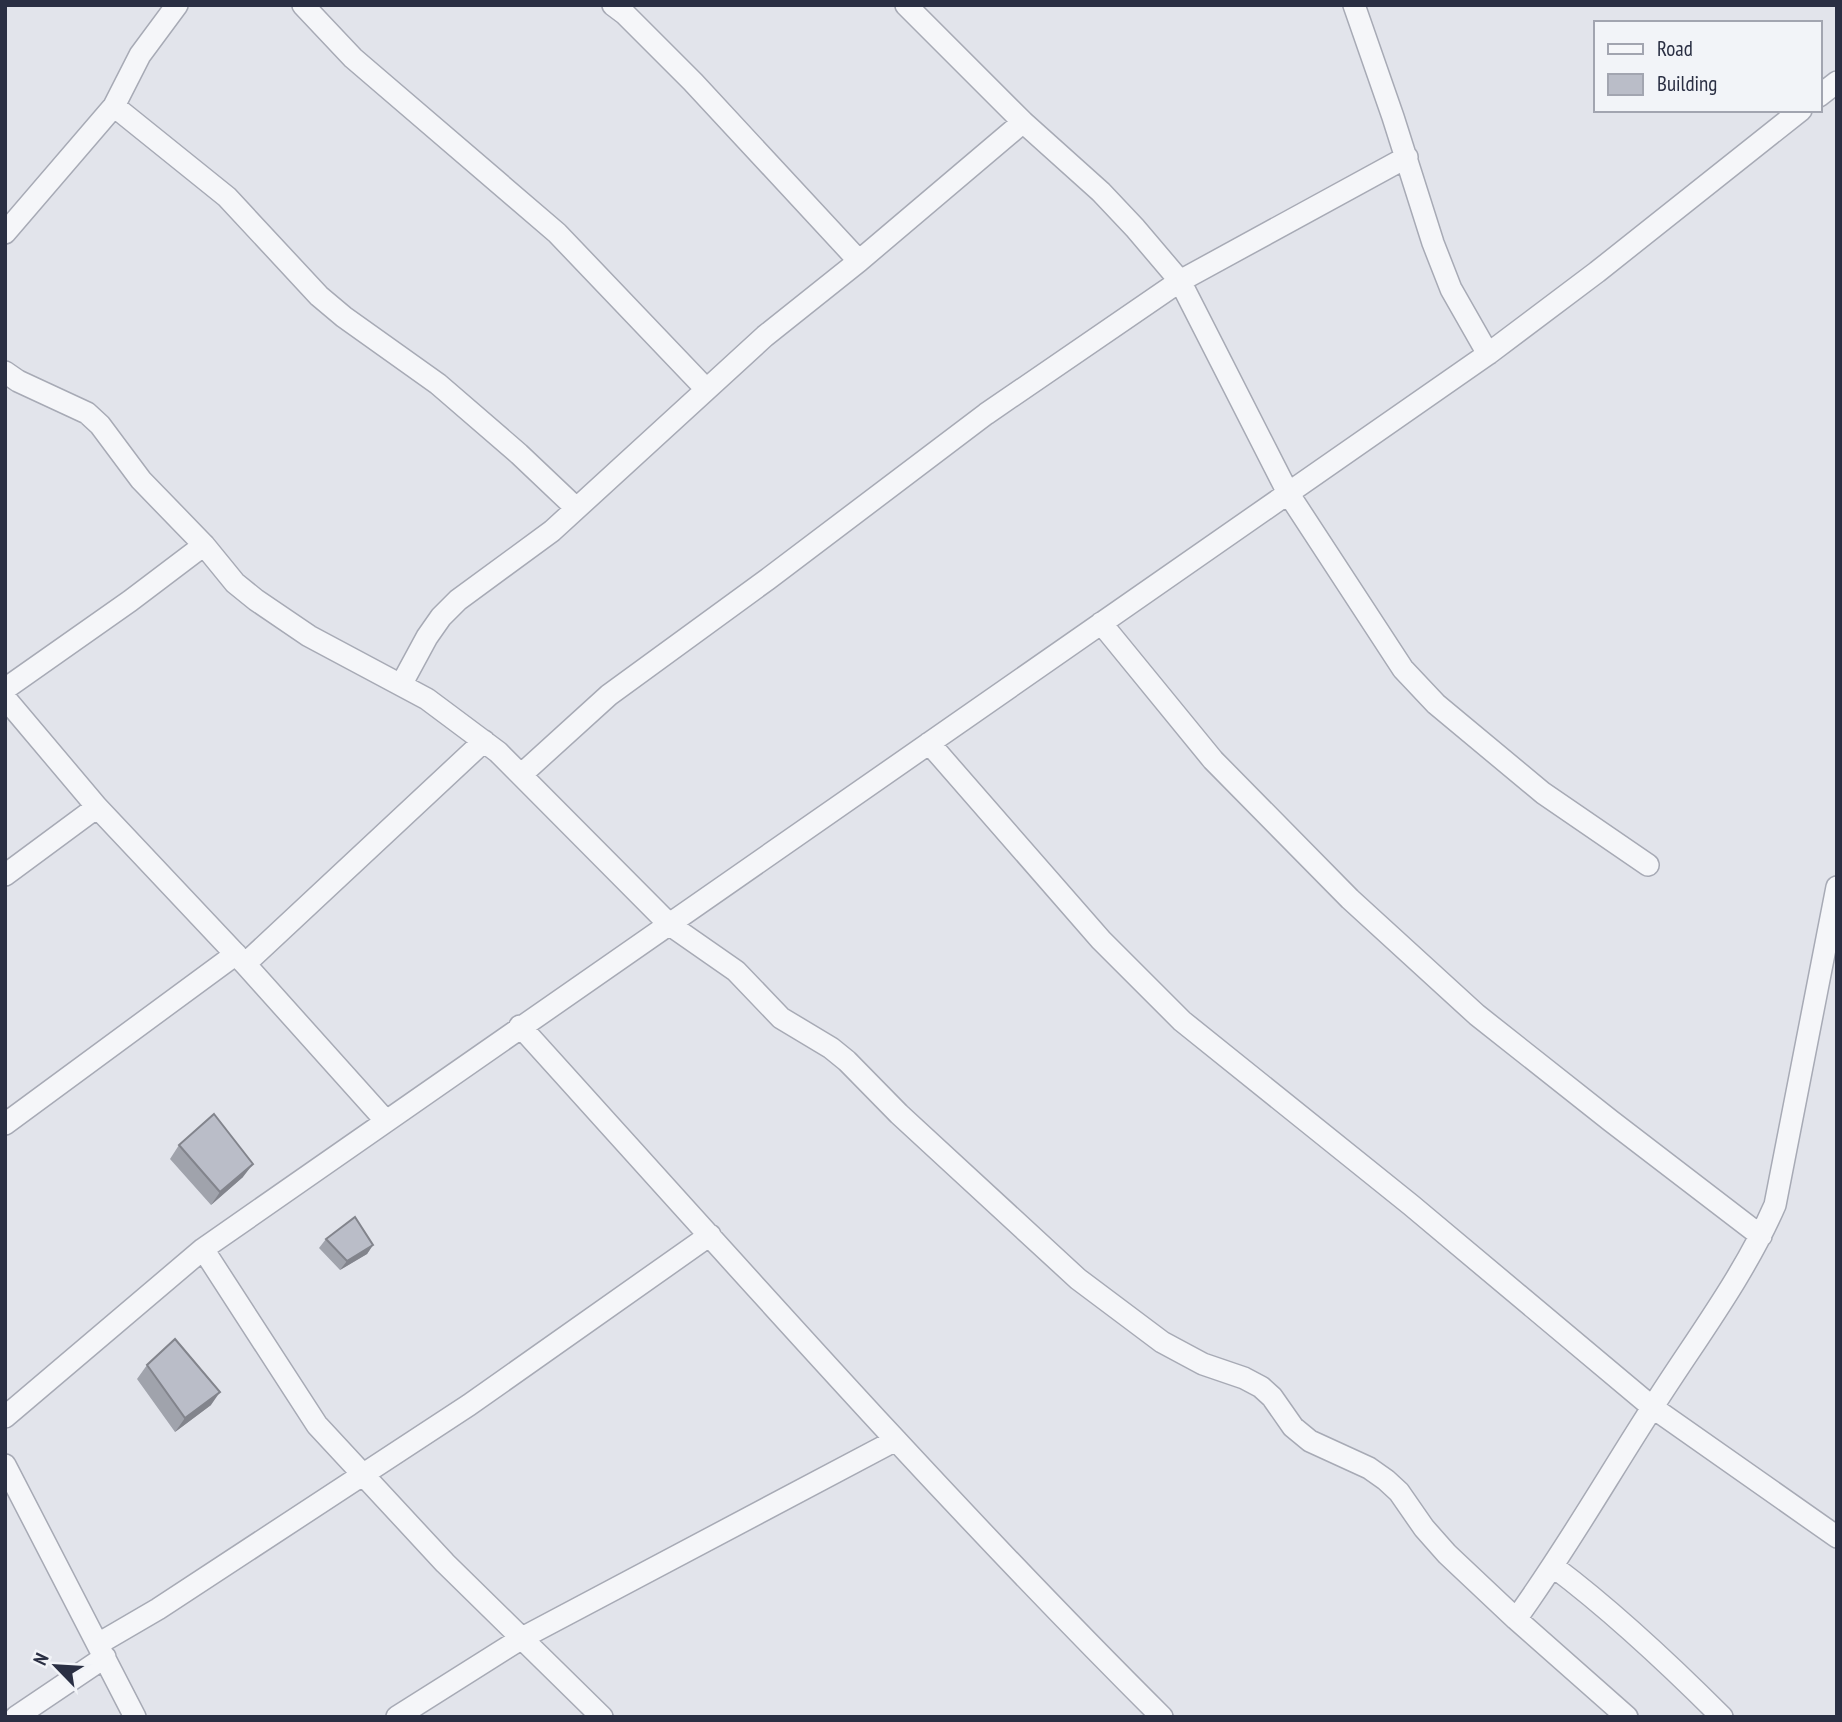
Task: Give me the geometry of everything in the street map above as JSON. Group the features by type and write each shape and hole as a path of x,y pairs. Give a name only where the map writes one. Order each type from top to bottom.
{"street":[{"path":"5,233 114,106 140,55 177,5"},
{"path":"303,5 353,58 557,233 706,390"},
{"path":"613,5 693,82 859,261"},
{"path":"906,5 1023,122 1101,192 1180,281 1288,494 1403,669 1436,704 1543,793 1648,865"},
{"path":"1354,5 1407,157 1433,243 1451,289 1488,354"},
{"path":"1821,94 1837,82"},
{"path":"114,106 227,197 319,296 438,384 576,508"},
{"path":"5,1417 203,1249 1488,354 1597,272 1798,112"},
{"path":"401,685 427,637 441,617 458,600 552,531 765,336 859,261 1023,122"},
{"path":"522,774 609,695 986,414 1180,281 1407,157"},
{"path":"5,372 18,382 87,413 100,425 141,480 204,545 235,583 256,600 309,636 427,699 484,741 522,774 670,925 736,971 781,1018 831,1048 847,1061 899,1114 1078,1279 1162,1342 1203,1364 1261,1387 1272,1397 1293,1427 1310,1441 1369,1468 1386,1480 1399,1492 1423,1528 1447,1554 1627,1717"},
{"path":"5,689 204,545"},
{"path":"1101,623 1213,760 1350,899 1477,1015 1761,1236"},
{"path":"5,698 97,807 241,959 385,1121"},
{"path":"5,1124 241,959 484,741"},
{"path":"929,743 1101,940 1182,1021 1411,1205 1652,1408 1837,1536"},
{"path":"5,875 97,807"},
{"path":"1516,1619 1554,1567 1761,1236 1775,1205 1837,887"},
{"path":"520,1026 896,1440 1050,1604 1162,1717"},
{"path":"16,1717 158,1609 469,1405 710,1235"},
{"path":"203,1249 317,1425 445,1563 602,1717"},
{"path":"397,1717 522,1638 896,1440"},
{"path":"5,1465 135,1717"},
{"path":"1554,1567 1671,1667 1722,1717"}],"building":[{"path":"214,1114 253,1164 220,1192 179,1145"},
{"path":"355,1217 373,1245 347,1261 326,1239"},
{"path":"175,1339 220,1392 185,1418 147,1365"}]}
